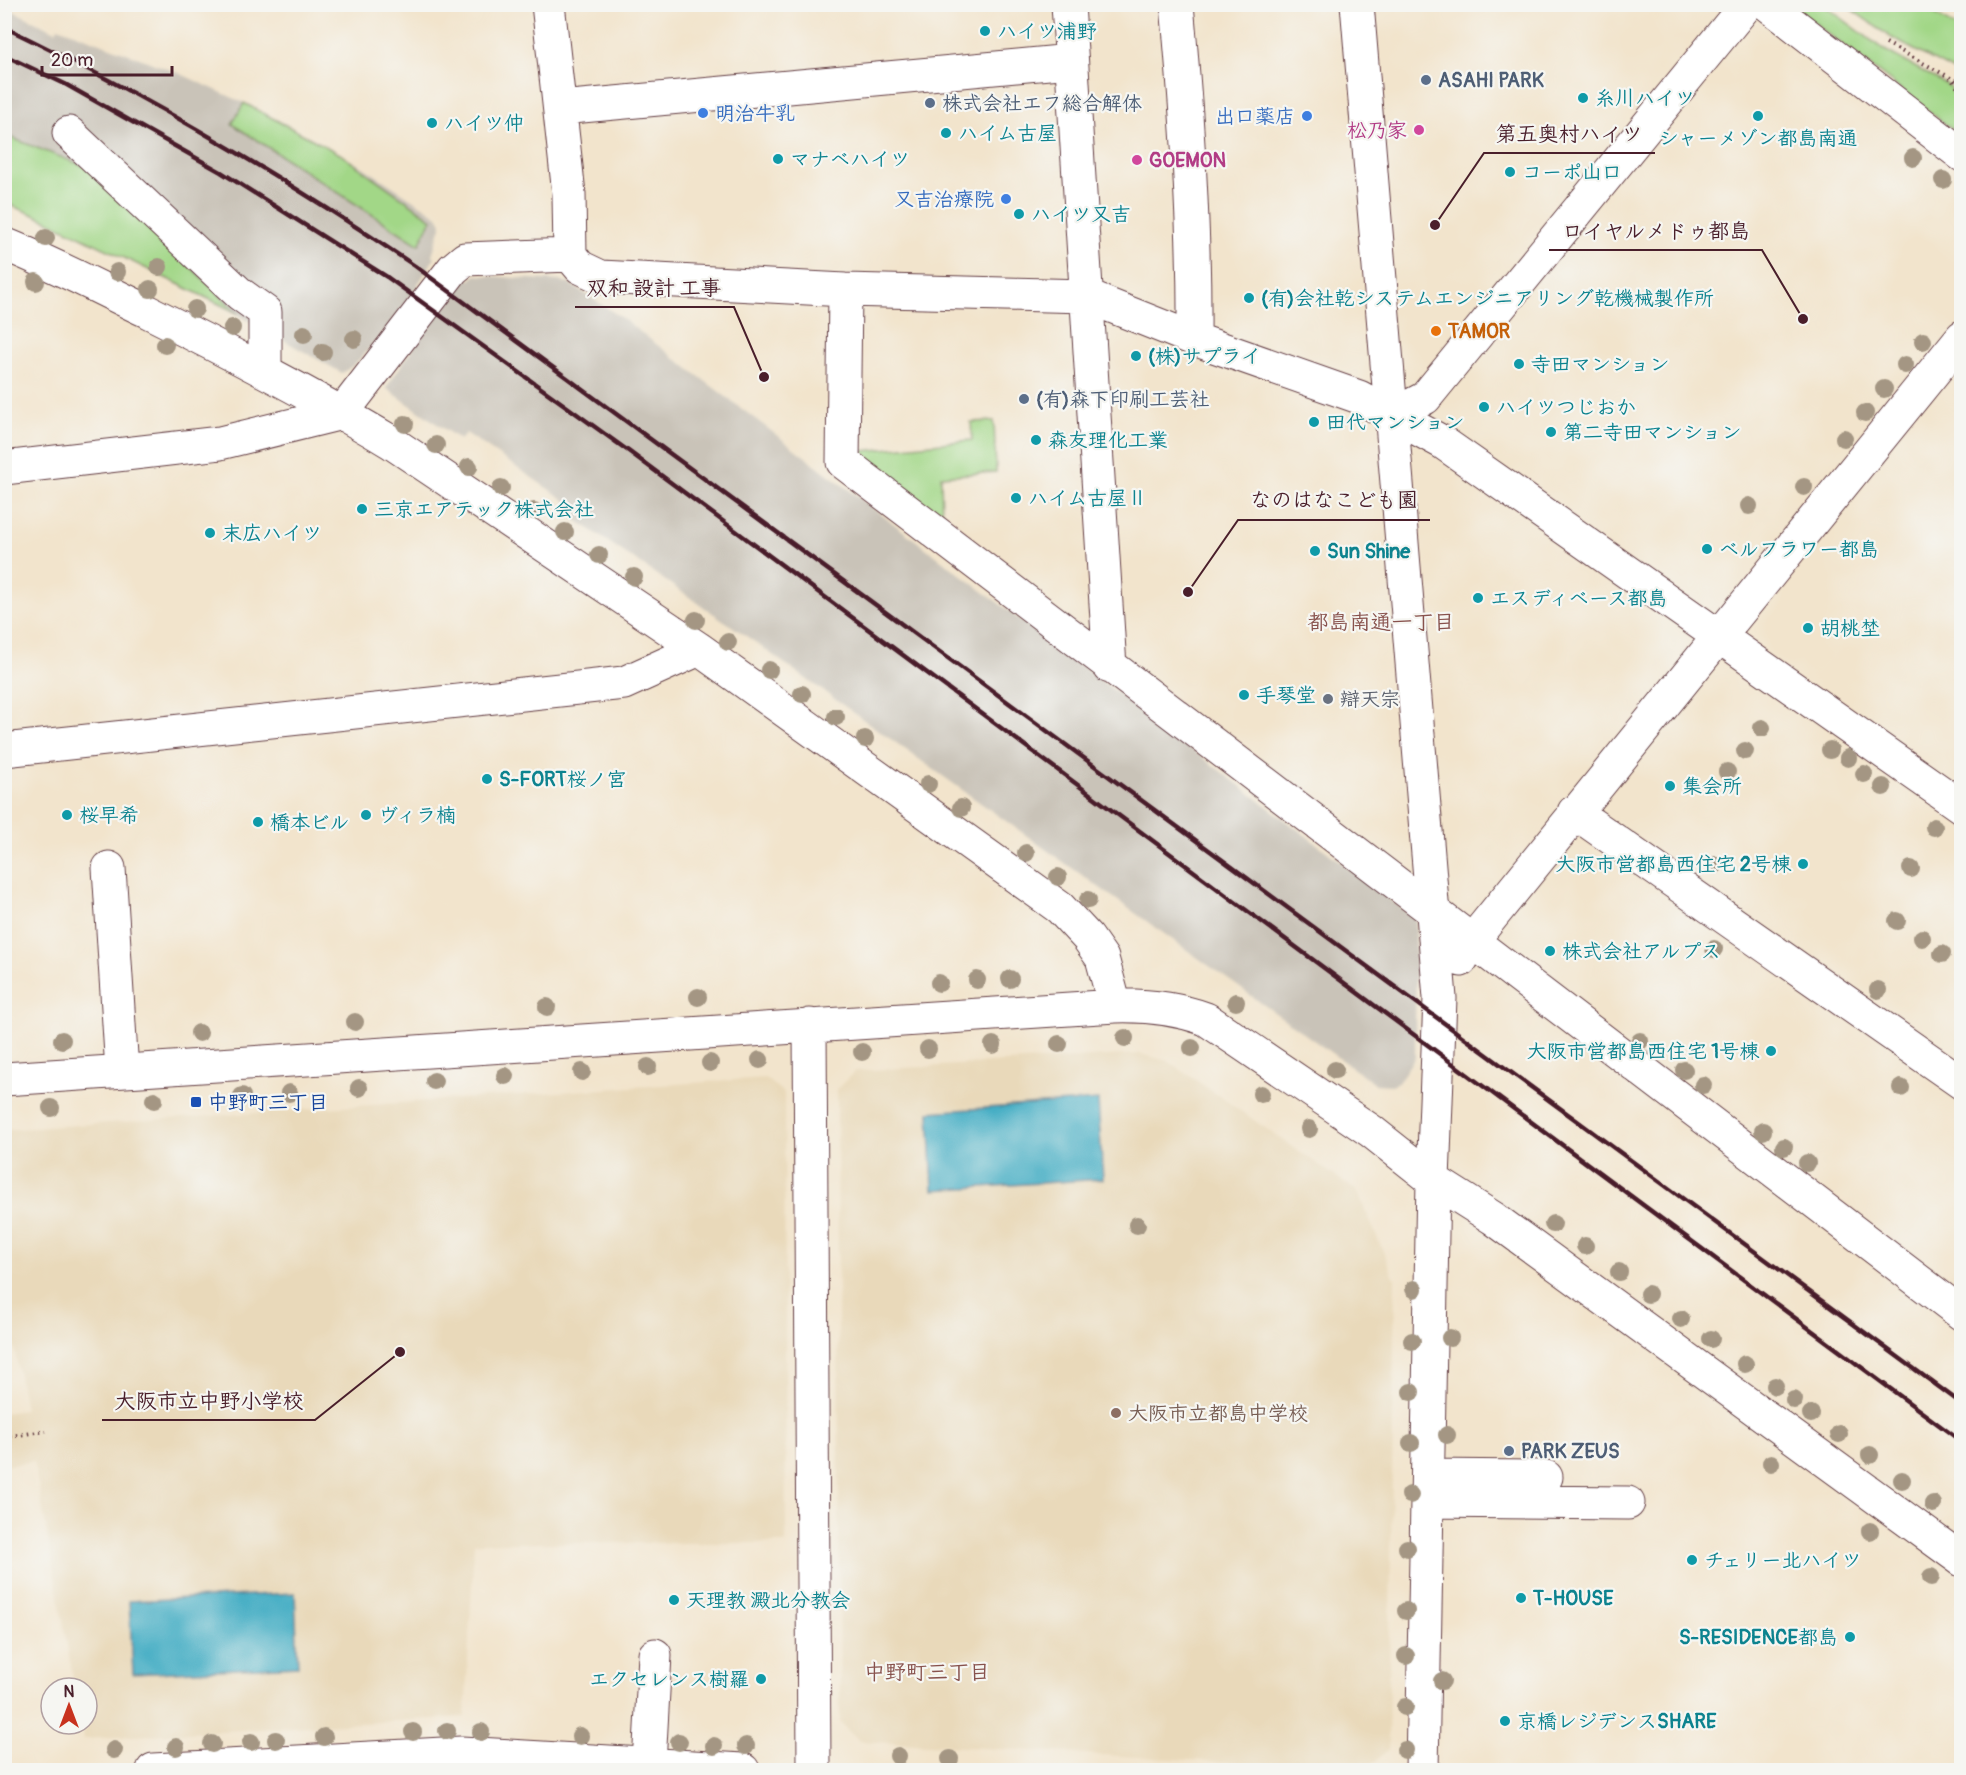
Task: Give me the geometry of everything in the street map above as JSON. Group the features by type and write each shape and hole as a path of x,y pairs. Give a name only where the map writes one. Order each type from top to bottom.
{"street":[{"path":"548,4 569,194 570,255 580,267 601,277 845,290 1086,297 1194,339 1359,397 1442,442 1962,807"},
{"path":"1068,4 1110,667"},
{"path":"1177,4 1189,133 1195,259 1194,339"},
{"path":"1358,4 1435,915 1440,998 1433,1180 1422,1770"},
{"path":"1393,415 1425,398 1747,4"},
{"path":"1767,4 1962,155"},
{"path":"560,108 1071,61"},
{"path":"69,133 240,294 265,312 265,371"},
{"path":"4,244 39,258 265,371 342,413 391,442 699,649 1060,908 1088,938 1102,958 1114,1006"},
{"path":"4,468 220,443 342,413 446,277 465,259 570,255"},
{"path":"845,290 843,462 1962,1314"},
{"path":"1440,998 1472,941 1574,812 1720,637 1962,337"},
{"path":"4,750 624,683 699,649"},
{"path":"1574,812 1962,1083"},
{"path":"109,868 122,1071"},
{"path":"4,1079 1114,1006 1163,1007 1206,1019 1371,1131 1433,1180 1494,1218 1962,1560"},
{"path":"810,1026 814,1770"},
{"path":"1428,1488 1546,1477"},
{"path":"1428,1488 1628,1503"},
{"path":"649,1764 655,1655"},
{"path":"153,1770 461,1753 572,1764 649,1764 743,1770"}],"path":[{"path":"1879,38 1962,84"},
{"path":"1953,80 1962,94"},
{"path":"4,1437 46,1431"}],"shaded area":[{"path":"4,7 56,31 58,27 181,74 244,103 363,167 438,216 442,223 432,255 435,257 398,316 354,365 342,373 235,313 44,219 5,203"},
{"path":"462,275 471,280 475,275 559,281 570,284 619,316 1416,919 1415,1057 1399,1081 1392,1085 1375,1084 742,633 569,515 575,507 466,433 460,440 386,388"},
{"name":"大阪市立都島中学校","path":"1140,1054 1168,1061 1357,1191 1395,1279 1388,1750 1365,1770 859,1741 840,1723 837,1089 855,1071"},
{"path":"765,1078 784,1093 786,1543 474,1543 465,1717 84,1739 84,1736 99,1736 99,1676 73,1676 34,1461 5,1466 4,1413 25,1410 5,1293 5,1130"}],"green space":[{"path":"1791,5 1824,5 1883,49 1949,86 1961,106 1961,136"},
{"path":"1845,5 1922,5 1961,31 1961,75 1892,38"},
{"path":"244,103 340,154 432,219 419,245 232,124"},
{"path":"4,135 89,168 238,313 44,219 5,203"},
{"path":"994,421 996,472 941,476 942,522 852,452 972,440 971,422"}],"water":[{"path":"1098,1100 1103,1179 933,1190 929,1112"},
{"path":"295,1593 298,1666 133,1674 129,1601"}],"railway":[{"path":"4,27 163,109 265,169 415,266 1962,1404"},
{"path":"4,55 65,84 221,172 387,277 627,450 1962,1442"}],"place":[{"name":"ハイツ浦野","path":"985,31"},
{"name":"ASAHI PARK","path":"1426,80"},
{"name":"糸川ハイツ","path":"1583,98"},
{"name":"株式会社エフ総合解体","path":"930,103"},
{"name":"明治牛乳","path":"703,113"},
{"name":"出口薬店","path":"1307,116"},
{"name":"シャーメゾン都島南通","path":"1758,116"},
{"name":"ハイツ仲","path":"432,123"},
{"name":"松乃家","path":"1419,130"},
{"name":"ハイム古屋","path":"946,133"},
{"name":"マナベハイツ","path":"778,159"},
{"name":"GOEMON","path":"1137,160"},
{"name":"コーポ山口","path":"1510,172"},
{"name":"又吉治療院","path":"1006,199"},
{"name":"ハイツ又吉","path":"1019,214"},
{"name":"第五奥村ハイツ","path":"1435,225"},
{"name":"(有)会社乾システムエンジニアリング乾機械製作所","path":"1249,298"},
{"name":"ロイヤルメドゥ都島","path":"1803,319"},
{"name":"TAMOR","path":"1436,331"},
{"name":"(株)サプライ","path":"1136,356"},
{"name":"寺田マンション","path":"1519,364"},
{"name":"双和 設計 工事","path":"764,377"},
{"name":"(有)森下印刷工芸社","path":"1024,399"},
{"name":"ハイツつじおか","path":"1484,407"},
{"name":"田代マンション","path":"1314,422"},
{"name":"第二寺田マンション","path":"1551,432"},
{"name":"森友理化工業","path":"1036,440"},
{"name":"ハイム古屋Ⅱ","path":"1016,498"},
{"name":"三京エアテック株式会社","path":"362,509"},
{"name":"末広ハイツ","path":"210,533"},
{"name":"ベルフラワー都島","path":"1707,549"},
{"name":"Sun Shine","path":"1315,551"},
{"name":"なのはなこども園","path":"1188,592"},
{"name":"エスディベース都島","path":"1478,598"},
{"name":"胡桃埜","path":"1808,628"},
{"name":"手琴堂","path":"1244,695"},
{"name":"辯天宗","path":"1328,699"},
{"name":"S-FORT桜ノ宮","path":"487,779"},
{"name":"集会所","path":"1670,786"},
{"name":"桜早希","path":"67,815"},
{"name":"ヴィラ楠","path":"366,815"},
{"name":"橋本ビル","path":"258,822"},
{"name":"大阪市営都島西住宅 2号棟","path":"1803,864"},
{"name":"株式会社アルプス","path":"1550,951"},
{"name":"大阪市営都島西住宅 1号棟","path":"1771,1051"},
{"name":"中野町三丁目","path":"196,1102"},
{"name":"大阪市立中野小学校","path":"400,1352"},
{"name":"大阪市立都島中学校","path":"1116,1413"},
{"name":"PARK ZEUS","path":"1509,1451"},
{"name":"チェリー北ハイツ","path":"1692,1560"},
{"name":"T-HOUSE","path":"1521,1598"},
{"name":"天理教 澱北分教会","path":"674,1600"},
{"name":"S-RESIDENCE都島","path":"1850,1637"},
{"name":"エクセレンス樹羅","path":"761,1679"},
{"name":"京橋レジデンスSHARE","path":"1505,1721"}],"district":[{"name":"都島南通一丁目","path":"1381,622"},
{"name":"中野町三丁目","path":"927,1672"}]}
